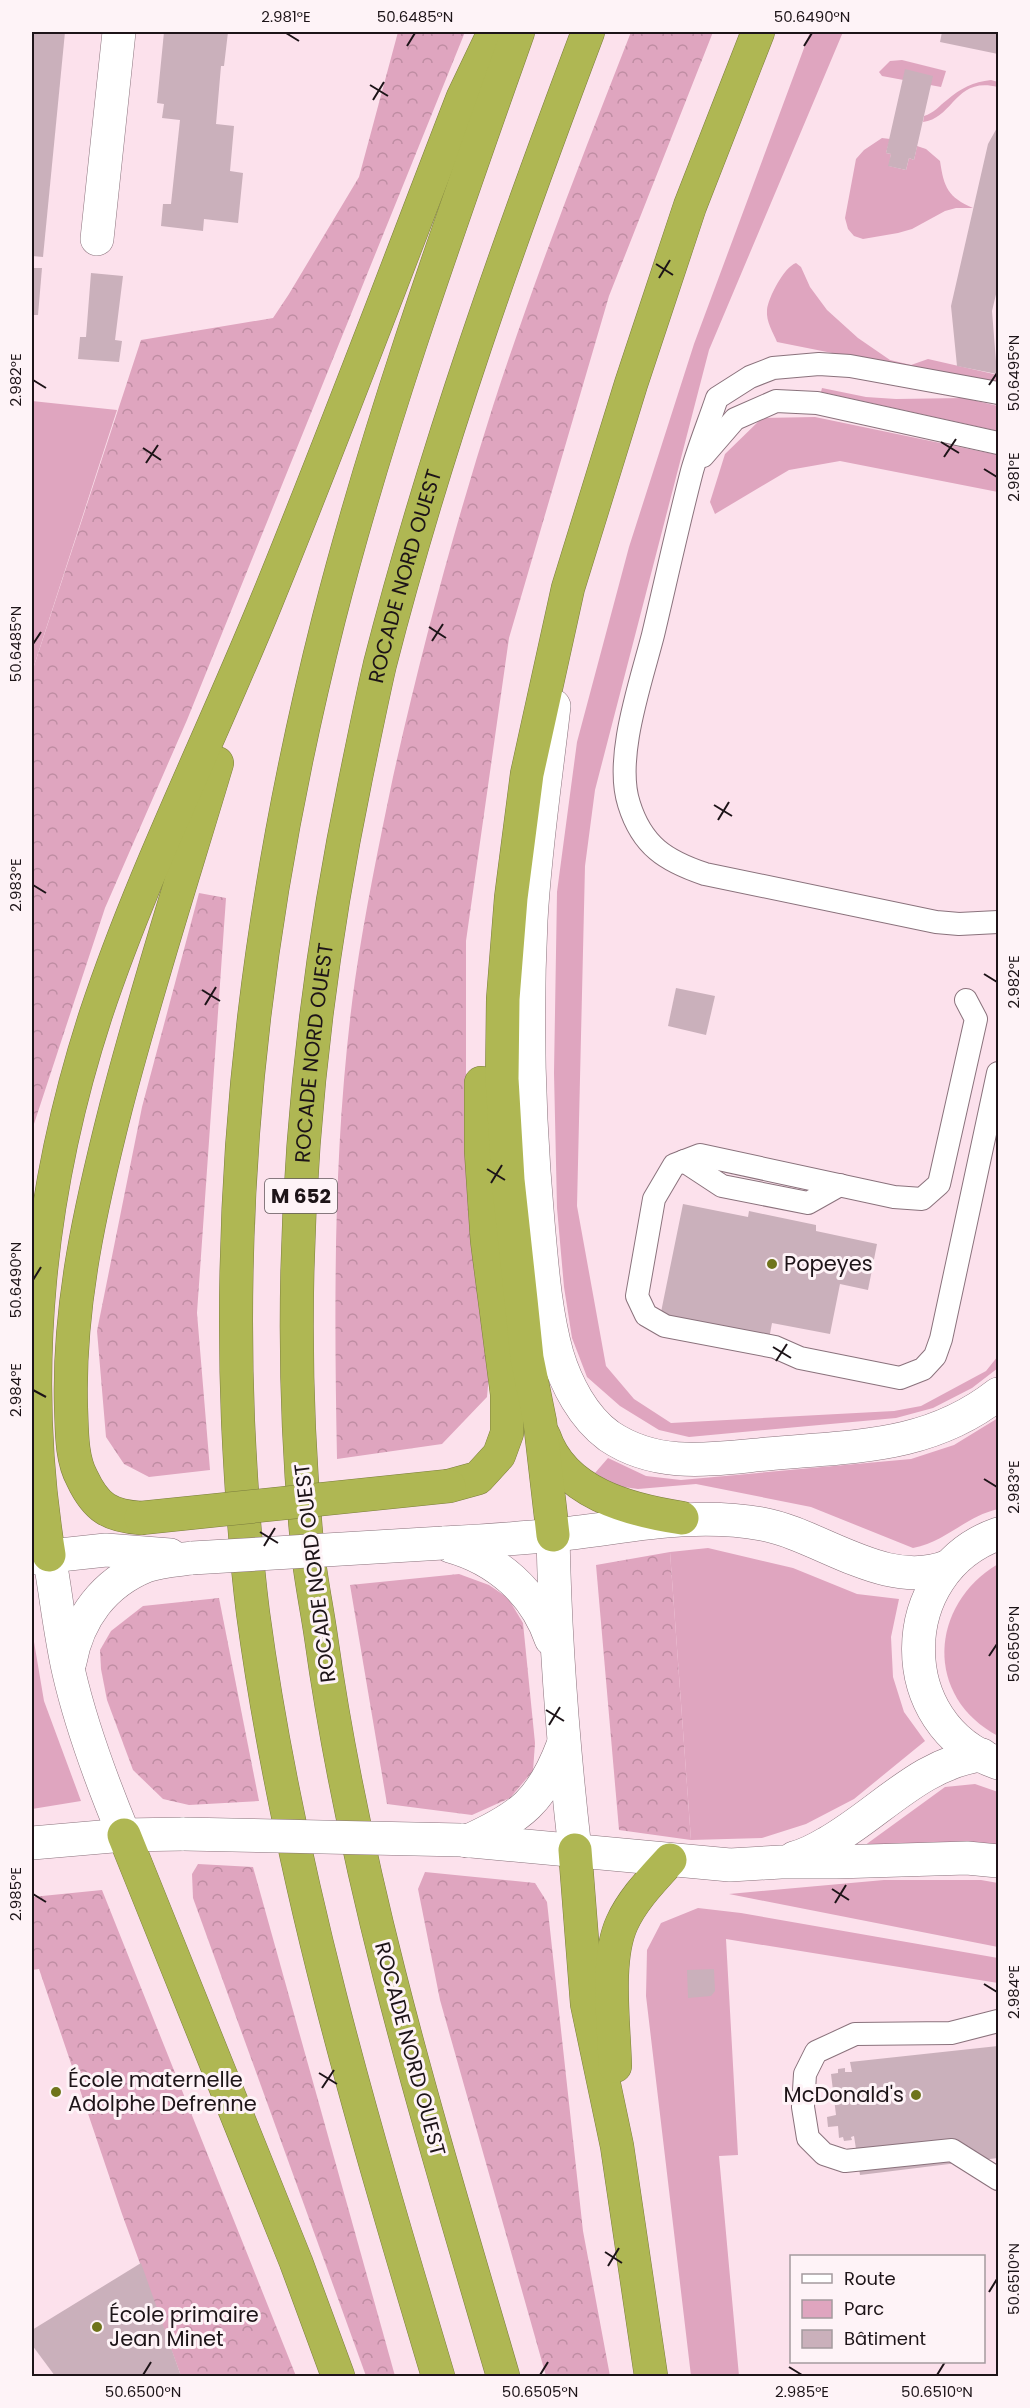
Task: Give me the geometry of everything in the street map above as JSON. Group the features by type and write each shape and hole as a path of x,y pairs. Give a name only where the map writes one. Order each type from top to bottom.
{"highway":[{"path":"40,1556 44,1524 35,1423 37,1328 48,1208 62,1133 97,1013 126,934 267,601 463,97 494,32"},
{"name":"M 652","path":"438,2376 387,2208 330,2000 290,1831 255,1625 248,1566 240,1464 235,1287 242,1146 252,1020 266,917 300,742 349,545 405,360 518,32"},
{"name":"ROCADE NORD OUEST","path":"503,2376 376,1928 331,1710 309,1559 302,1474 298,1396 300,1230 308,1083 322,970 342,846 379,669 409,557 472,355 523,205 590,32"},
{"path":"267,601 129,1054 101,1163 76,1305 72,1434 81,1477 94,1498 105,1509 120,1517 141,1518 449,1486 478,1478 499,1455 507,1433 507,1394 487,1240 484,1194 480,1009 485,942 527,774 568,588 631,384 690,206 758,32"},
{"path":"527,774 511,897 503,999 502,1079 508,1180 520,1300 527,1358 540,1422 553,1535"},
{"path":"540,1422 547,1444 556,1460 575,1479 595,1493 647,1513 681,1518"},
{"path":"124,1835 296,2262 338,2376"},
{"path":"575,1850 587,2004 617,2146 651,2376"},
{"path":"617,2146 612,1967 614,1943 622,1922 636,1899 670,1860"}],"street":[{"path":"98,239 120,32"},
{"path":"568,588 532,907 528,1019 532,1130 544,1286 557,1353 566,1380 577,1400 608,1435 651,1456 693,1461 889,1443 943,1427 964,1417 999,1394"},
{"path":"69,1671 78,1632 90,1610 104,1593 123,1578 148,1565 192,1558 553,1535 681,1518 764,1524 792,1532 888,1569 922,1573 938,1571 949,1566 970,1548 999,1534"},
{"path":"553,1535 557,1664 563,1745 575,1850"},
{"path":"443,1543 483,1558 516,1583 544,1619 557,1664"},
{"path":"124,1835 100,1778 69,1671 40,1556 106,1550 192,1558"},
{"path":"949,1566 926,1603 919,1632 918,1662 925,1690 938,1716 958,1738 990,1759"},
{"path":"464,1840 498,1827 531,1803 542,1790 563,1745"},
{"path":"780,1862 798,1857 847,1832 922,1776 960,1758 990,1759"},
{"path":"32,1843 124,1835 184,1834 464,1840 730,1865 967,1858 999,1861"}],"lane":[{"path":"996,920 959,924 936,922 705,874 682,866 646,841 635,822 628,802 624,778 629,730 693,469 717,398 750,377 773,368 808,364 850,366 999,393"},
{"path":"693,469 735,419 776,401 817,403 999,443"},
{"path":"966,1000 976,1019 939,1184 922,1198 894,1197 700,1155 674,1165 663,1180 654,1199 637,1296 646,1315 665,1326 775,1347 800,1358 900,1378 922,1369 935,1356 941,1339 999,1073"},
{"path":"999,2021 951,2033 855,2034 816,2052 805,2074 803,2107 808,2138 824,2154 845,2161 952,2150 999,2179"}],"green space":[{"path":"398,32 465,32 187,720 105,908 32,1130 32,672 141,340 273,318 359,177"},
{"path":"631,32 713,32 609,296 509,638 466,941 466,1166 490,1364 487,1397 442,1444 337,1459 335,1339 342,1099 355,980 393,777 439,590 493,406 542,264"},
{"path":"810,32 843,32 709,350 595,790 585,866 577,1206 606,1366 634,1399 671,1423 894,1411 921,1406 986,1371 998,1356 998,1368 972,1388 933,1408 896,1418 689,1437 659,1430 620,1406 587,1377 572,1338 564,1287 557,1208 554,1073 557,892 577,742 629,547 694,344"},
{"path":"902,60 946,71 941,87 882,76 879,72 890,61"},
{"path":"991,80 998,82 998,87 984,85 972,87 942,113 923,122 924,116 962,89 978,82"},
{"path":"882,138 890,139 886,153 891,154 889,166 906,170 909,158 914,160 917,146 926,149 940,161 943,178 949,190 958,200 973,208 956,208 945,211 912,229 898,233 863,239 854,236 848,229 845,218 856,159 864,150"},
{"path":"796,263 801,267 810,287 827,310 858,338 890,360 911,365 928,359 998,375 998,386 777,342 768,319 768,305 782,276"},
{"path":"822,388 866,397 964,398 998,406 998,431 821,392"},
{"path":"32,401 117,410 32,672"},
{"path":"815,417 998,455 998,492 840,461 789,470 715,514 710,502 725,454 762,418"},
{"path":"199,893 226,898 197,1313 210,1470 149,1477 124,1464 106,1437 97,1331 142,1107"},
{"path":"998,1418 998,1509 975,1518 925,1545 913,1548 811,1507 696,1484 638,1489 616,1486 595,1473 608,1458 646,1476 681,1480 911,1459 954,1445"},
{"path":"708,1548 793,1568 857,1594 899,1599 891,1637 893,1677 904,1712 925,1741 854,1799 806,1824 762,1838 691,1840 670,1552"},
{"path":"670,1552 691,1840 619,1830 596,1565"},
{"path":"998,1564 998,1736 974,1719 957,1698 947,1675 944,1651 948,1626 958,1603 975,1582"},
{"path":"459,1574 489,1585 508,1598 523,1623 535,1743 533,1771 510,1798 472,1815 387,1804 350,1585"},
{"path":"219,1598 259,1801 189,1805 163,1799 133,1770 107,1700 100,1650 111,1631 143,1606"},
{"path":"32,1630 44,1701 81,1801 32,1809"},
{"path":"975,1784 998,1792 998,1845 963,1842 857,1851 945,1787"},
{"path":"198,1864 253,1867 395,2376 366,2376 193,1898 192,1874"},
{"path":"425,1872 535,1883 547,1902 583,2231 610,2376 546,2376 440,2000 418,1889"},
{"path":"884,1880 981,1880 998,1883 998,1947 729,1894"},
{"path":"102,1890 296,2376 181,2376 122,2214 39,1969 32,1970 32,1897"},
{"path":"698,1908 741,1913 998,1958 998,1983 726,1939 738,2155 719,2156 739,2376 691,2376 646,1996 647,1950 661,1923"}],"building":[{"path":"32,32 65,32 43,257 32,256"},
{"path":"164,32 228,32 224,66 221,66 216,124 234,126 230,171 243,173 238,223 204,219 203,231 161,226 163,204 171,204 180,120 162,118 164,104 157,103"},
{"path":"942,32 998,32 998,54 940,42"},
{"path":"905,69 933,76 914,160 909,158 906,170 888,166 891,154 886,153"},
{"path":"998,126 998,286 992,311 997,374 957,366 951,306 988,144"},
{"path":"32,268 42,268 38,315 32,315"},
{"path":"91,273 123,276 115,340 122,341 119,362 78,359 80,337 86,337"},
{"path":"676,988 715,996 706,1035 668,1026"},
{"name":"Popeyes","path":"683,1204 748,1217 749,1211 816,1225 816,1231 877,1244 868,1290 840,1284 830,1334 772,1323 769,1339 660,1317"},
{"path":"714,1969 715,1991 711,1996 688,1998 687,1970"},
{"name":"McDonald's","path":"998,2046 998,2158 860,2175 854,2136 851,2137 852,2140 844,2141 843,2137 839,2138 838,2126 828,2127 827,2117 836,2115 831,2074 838,2073 838,2069 845,2068 845,2072 852,2072 850,2062"},
{"name":"École primaire Jean Minet","path":"141,2263 181,2376 55,2376 32,2345 32,2330"}],"place":[{"name":"Popeyes","path":"772,1264"},
{"name":"École maternelle Adolphe Defrenne","path":"56,2092"},
{"name":"McDonald's","path":"916,2095"},
{"name":"École primaire Jean Minet","path":"97,2327"}]}
